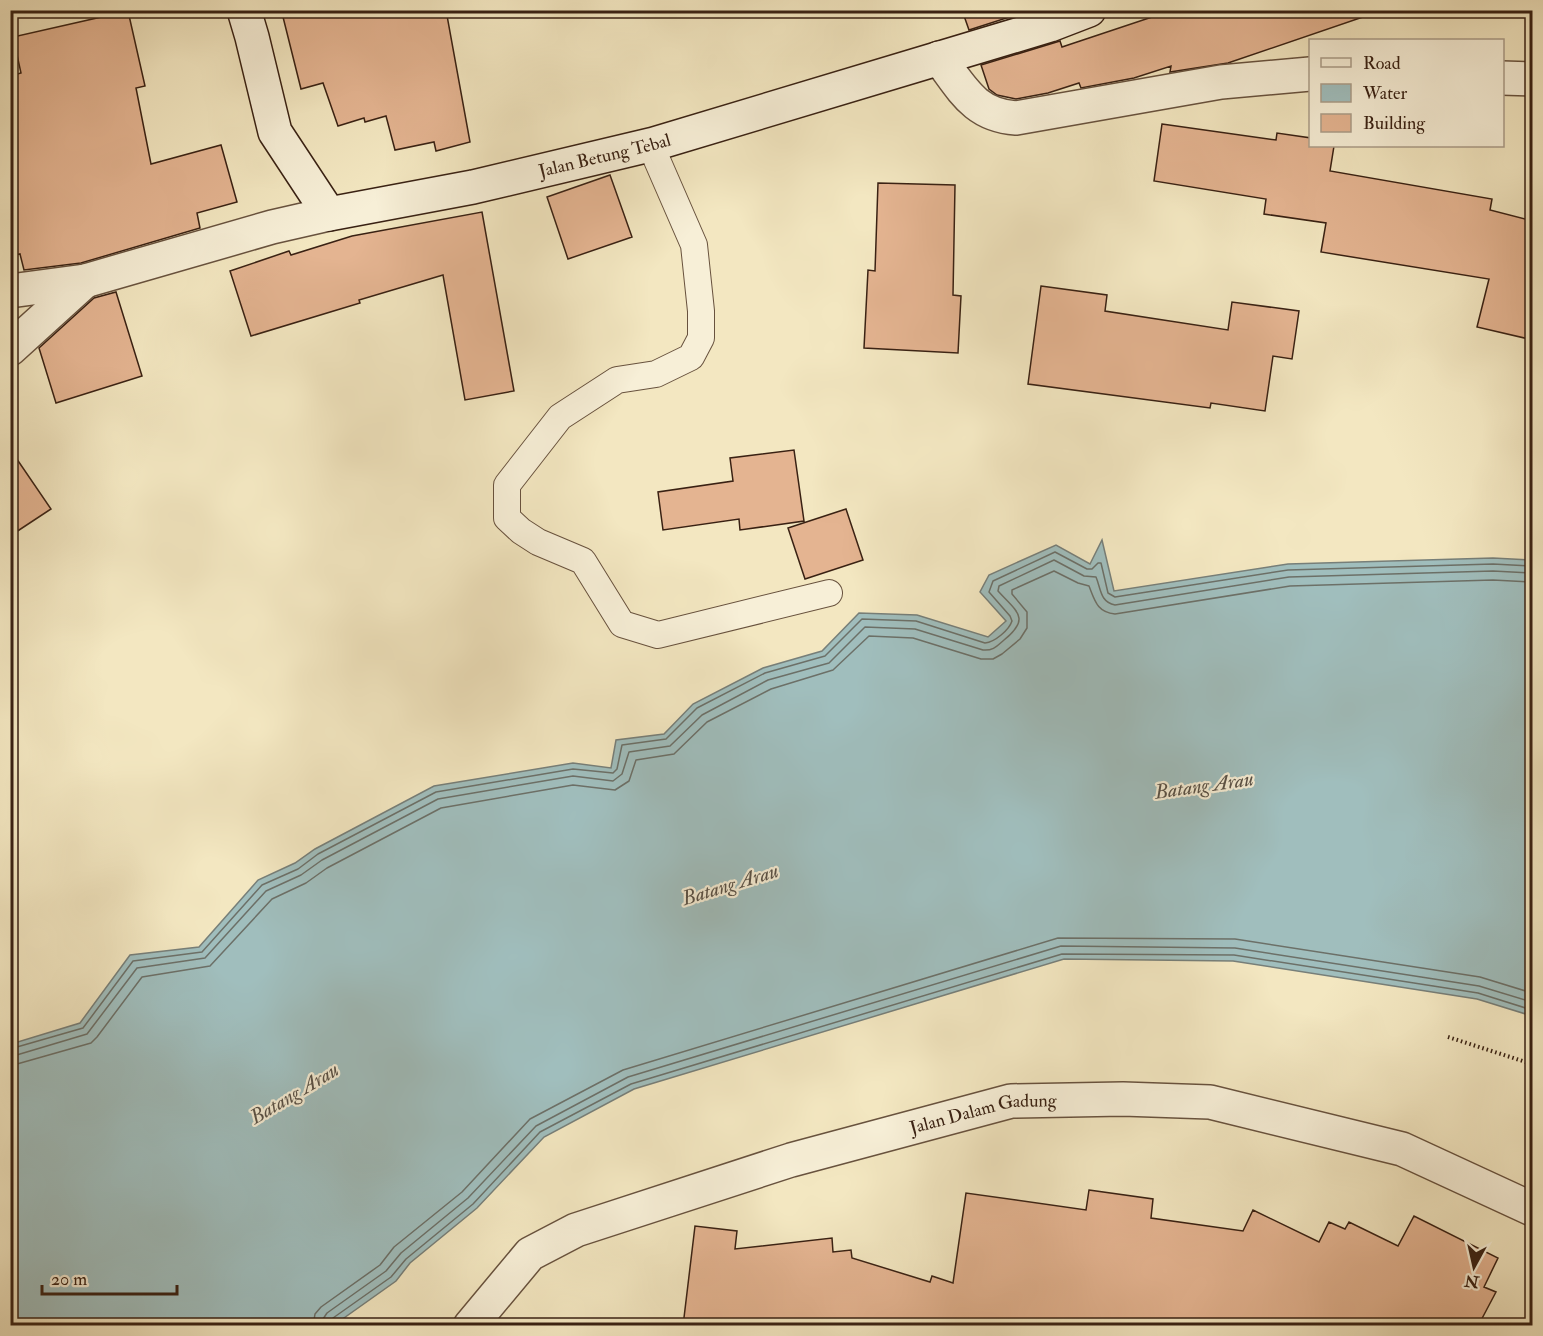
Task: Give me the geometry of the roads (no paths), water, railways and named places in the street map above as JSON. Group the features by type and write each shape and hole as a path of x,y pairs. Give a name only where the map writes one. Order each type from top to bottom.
{"street":[{"path":"244,10 275,132 330,214"},
{"name":"Jalan Betung Tebal","path":"10,291 85,281 330,214 473,187 654,144 939,58 1047,18 1089,10"},
{"path":"939,58 980,107 990,114 1016,118 1221,82 1309,74"},
{"path":"1504,78 1533,79"},
{"path":"10,349 85,281"},
{"name":"Jalan Dalam Gadung","path":"470,1326 530,1254 576,1230 791,1160 1011,1101 1123,1099 1210,1102 1402,1149 1533,1209"}],"lane":[{"path":"654,144 657,160 694,245 701,311 701,338 691,357 656,374 617,380 560,417 507,485 507,518 538,542 583,561 622,624 658,635 829,593"}],"water":[{"name":"Batang Arau","path":"1102,540 1114,591 1288,564 1493,558 1532,560 1532,1016 1477,999 1233,961 1064,959 634,1089 544,1137 477,1208 410,1263 396,1281 334,1325 11,1325 11,1044 80,1023 130,955 199,947 258,880 295,863 315,849 434,786 573,763 611,768 616,740 664,734 693,704 763,668 822,651 859,613 917,615 988,637 1006,621 980,592 989,575 1056,545 1090,564"}]}
